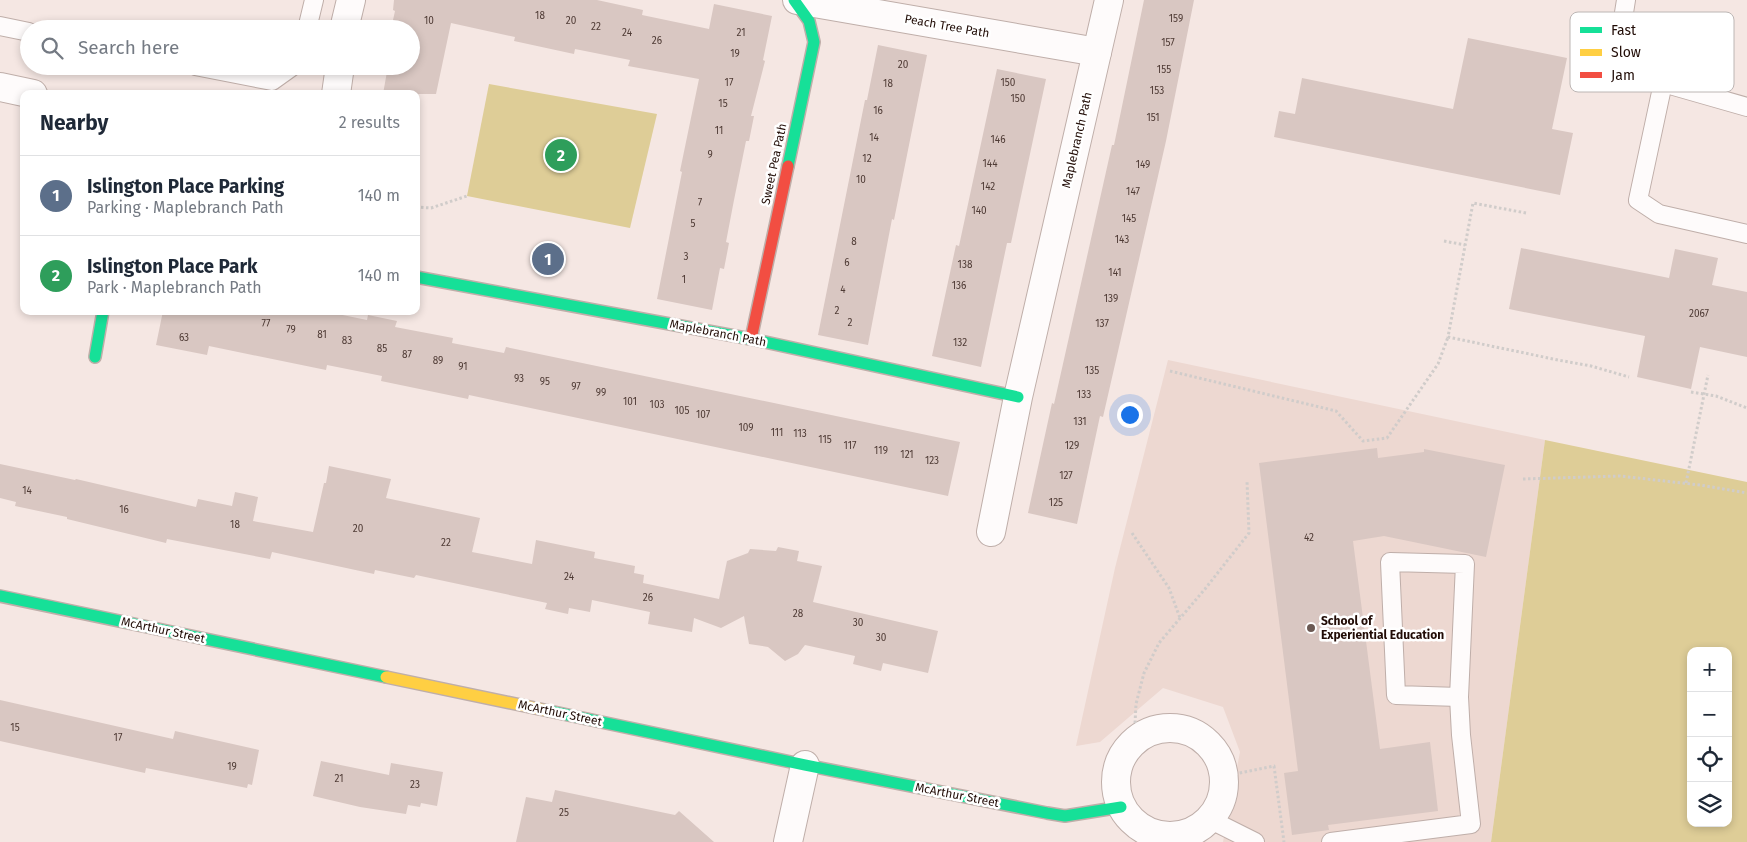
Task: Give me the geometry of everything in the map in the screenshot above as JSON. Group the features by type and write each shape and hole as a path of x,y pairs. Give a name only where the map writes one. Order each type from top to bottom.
{"street":[{"path":"346,20 351,0"},
{"name":"Peach Tree Path","path":"795,0 1097,52"},
{"name":"Sweet Pea Path","path":"751,339 814,42 809,21 795,0"},
{"name":"Maplebranch Path","path":"991,532 1018,397 1109,0"},
{"path":"337,90 339,75"},
{"path":"0,88 20,92"},
{"name":"Maplebranch Path","path":"420,278 751,339 1018,397"},
{"path":"95,357 102,315"},
{"name":"McArthur Street","path":"0,596 805,765 1065,816 1121,807"},
{"path":"1165,727 1191,731 1213,747 1224,771 1224,776 1224,797 1210,820 1188,835 1162,837 1138,827 1121,807 1115,781 1122,755 1140,736 1165,727"},
{"path":"788,842 805,765"}],"lane":[{"path":"309,20 314,0"},
{"path":"0,26 20,30"},
{"path":"241,75 272,81 280,75"},
{"path":"1661,92 1638,200 1659,214 1747,234"},
{"path":"1694,92 1747,107"},
{"path":"1331,842 1471,824 1461,735 1459,697 1466,564 1390,562 1396,695 1459,697"},
{"path":"1210,820 1255,842"}],"path":[{"path":"420,207 431,208 467,196"},
{"path":"1170,371 1336,411 1363,441 1387,438 1438,364 1448,337 1473,203 1526,213"},
{"path":"1444,241 1465,245"},
{"path":"1448,337 1591,366 1629,376"},
{"path":"1686,483 1708,375"},
{"path":"1691,392 1716,396 1747,408"},
{"path":"1523,479 1620,476 1686,483 1747,493"},
{"path":"1134,743 1136,704 1144,673 1158,643 1250,533 1246,481"},
{"path":"1132,533 1169,588 1180,618"},
{"path":"1224,776 1274,766 1284,842"}],"shaded area":[{"path":"489,84 657,114 630,228 467,196"},
{"name":"School of Experiential Education","path":"1168,360 1545,440 1491,842 1223,842 1240,752 1223,707 1163,688 1100,742 1076,746 1115,568"},
{"path":"1545,440 1747,482 1747,842 1491,842"}],"building":[{"path":"394,0 597,0 643,10 642,15 709,29 714,4 772,16 763,60 765,61 751,116 754,116 749,141 746,141 726,242 729,243 724,269 720,268 712,310 657,299 699,79 628,66 630,60 575,49 574,54 514,41 515,37 451,23 436,94 420,94 420,90 384,90 386,75 420,75 420,20 393,20 395,11 393,10"},
{"path":"1144,0 1194,0 1166,141 1103,417 1100,416 1077,524 1028,513 1112,145 1114,145"},
{"path":"1468,38 1567,58 1552,129 1573,133 1560,195 1274,137 1279,111 1295,114 1302,78 1453,109"},
{"path":"878,45 927,55 894,220 892,219 868,345 818,335 865,100 867,100"},
{"path":"997,69 1046,79 1011,243 1007,243 981,367 932,356 956,245 959,246"},
{"path":"1521,248 1669,278 1675,249 1718,258 1712,285 1747,292 1747,357 1700,347 1691,389 1637,377 1645,336 1509,309"},
{"path":"162,315 343,315 367,320 368,315 397,321 395,327 453,338 452,343 504,353 506,347 960,442 948,496 469,395 468,399 381,381 382,376 327,365 326,370 209,346 207,355 156,345"},
{"path":"1377,448 1378,458 1424,452 1424,449 1505,465 1486,557 1384,536 1353,541 1380,749 1430,742 1438,811 1328,825 1329,830 1292,835 1284,773 1298,771 1259,463"},
{"path":"0,464 76,479 196,507 198,499 232,506 235,492 258,497 253,521 313,532 329,466 391,479 386,498 480,518 472,552 532,564 536,540 595,552 594,558 635,566 634,573 644,575 643,583 719,599 727,561 748,553 750,549 776,551 778,547 799,551 797,561 822,566 813,602 938,631 928,673 883,663 881,671 853,664 855,656 805,645 798,654 785,661 768,647 749,644 744,616 721,628 694,618 692,632 648,624 650,612 592,600 590,612 569,608 568,614 545,609 547,603 416,575 414,578 375,570 374,574 272,552 270,559 167,539 166,543 67,519 67,517 15,506 16,502 0,498"},
{"path":"0,700 173,739 175,731 259,750 252,785 248,784 247,788 146,768 145,773 0,741"},
{"path":"321,761 389,775 391,763 443,772 437,806 421,803 420,807 408,805 406,814 360,807 313,796"},
{"path":"555,790 675,815 679,811 714,842 516,842 526,797 552,802"}],"traffic: fast":[{"path":"788,166 814,42 809,21 794,0"},
{"path":"420,278 751,339 1018,397"},
{"path":"95,357 102,315"},
{"path":"0,596 386,677"},
{"path":"549,711 805,765 1047,813 1065,816 1121,807"}],"traffic: slow":[{"path":"386,677 549,711"}],"traffic: jam":[{"path":"751,339 788,166"}],"place":[{"name":"Islington Place Park","path":"561,155"},
{"name":"Islington Place Parking","path":"548,259"},
{"name":"School of Experiential Education","path":"1311,628"}]}
